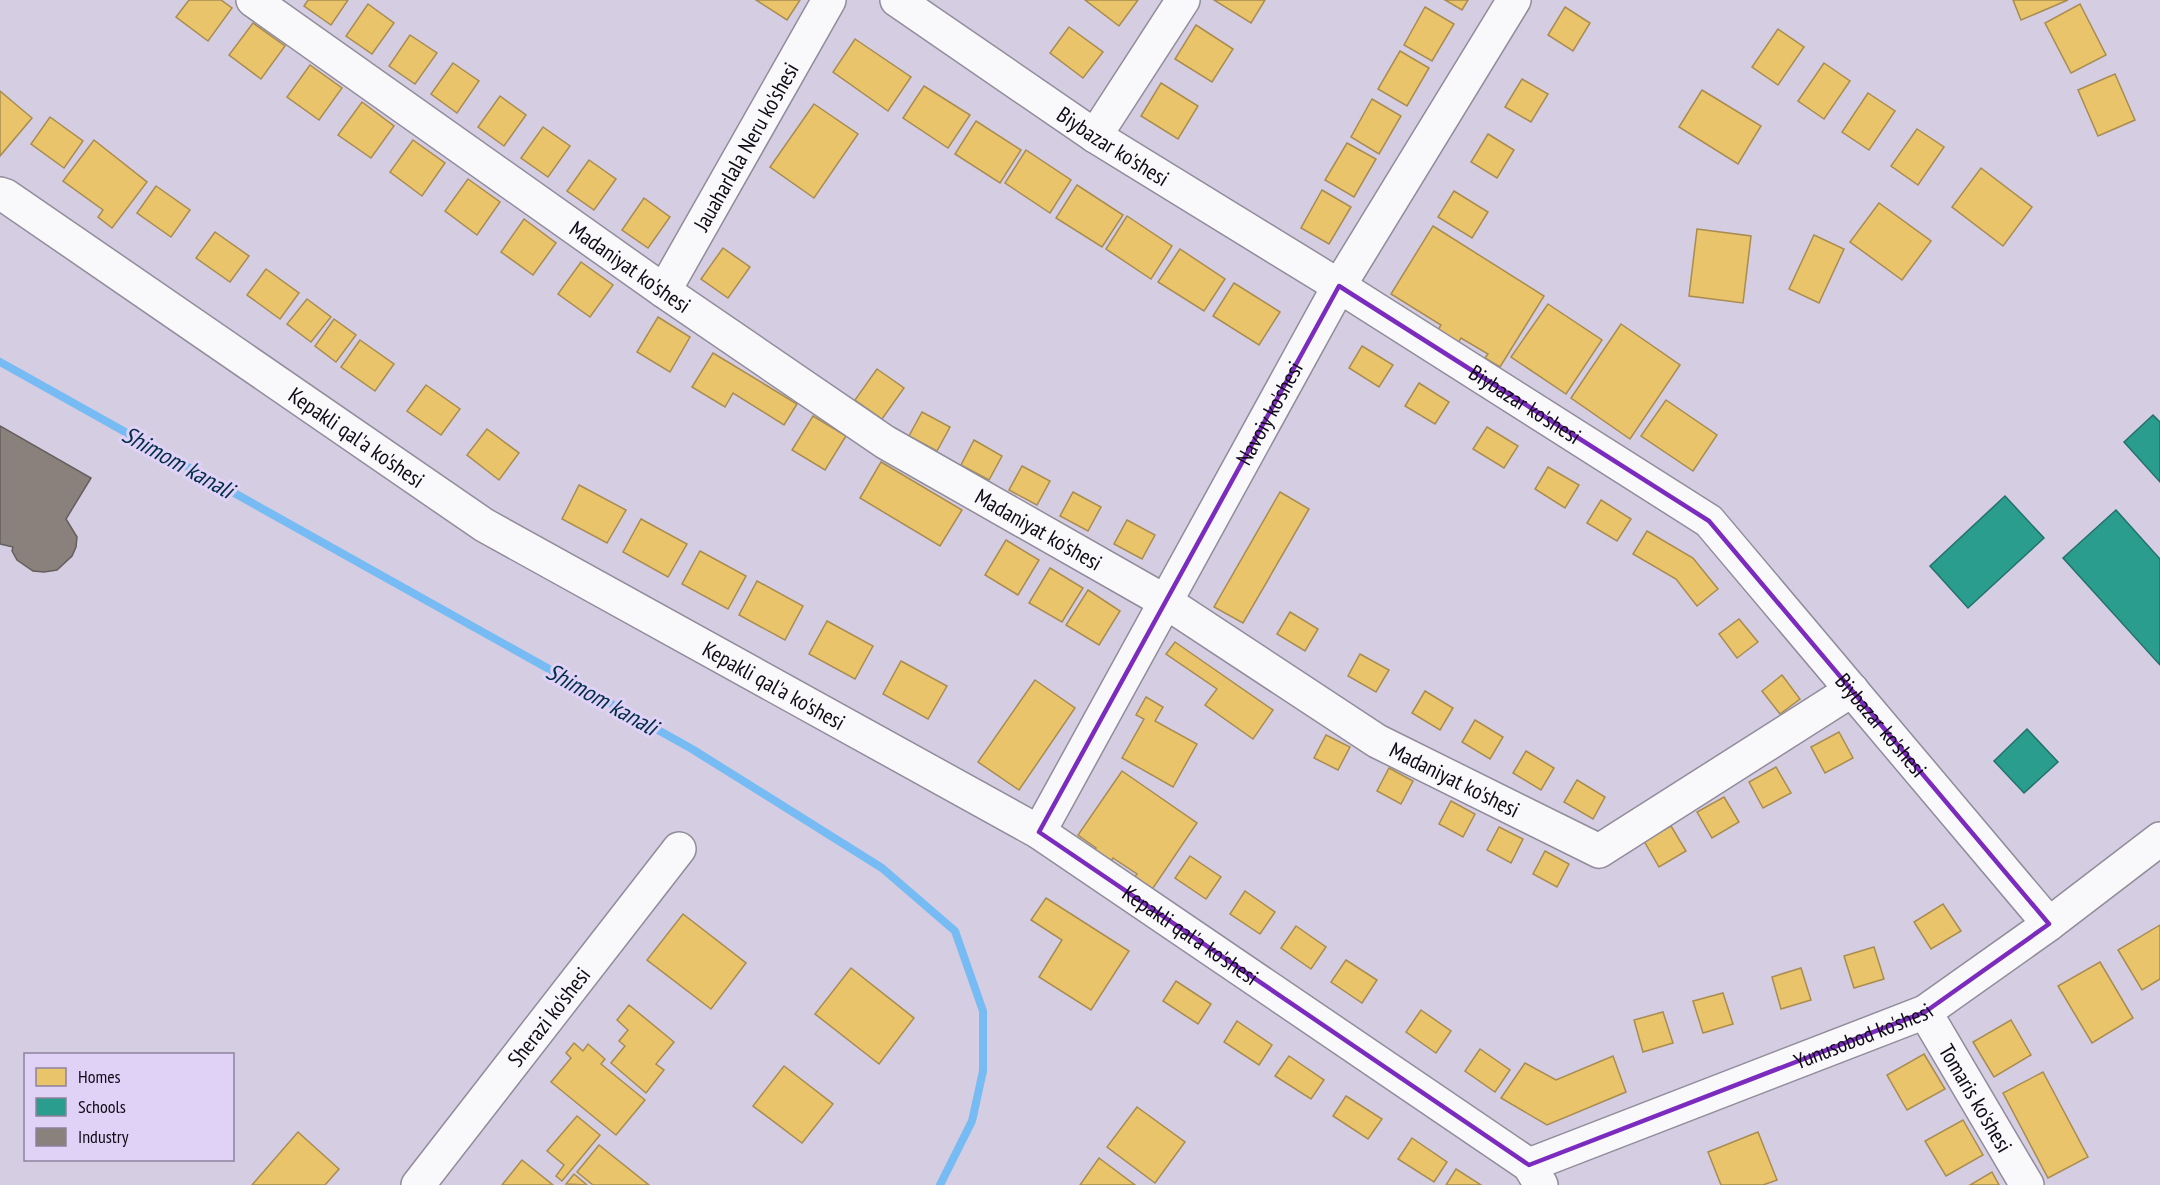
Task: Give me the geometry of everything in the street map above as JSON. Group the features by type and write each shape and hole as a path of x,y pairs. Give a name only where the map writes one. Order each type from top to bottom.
{"street":[{"name":"Madaniyat ko'shesi","path":"253,0 664,291 885,442 1166,602 1377,741 1599,851 1852,690"},
{"name":"Jauaharlala Neru ko'shesi","path":"664,291 829,0"},
{"name":"Biybazar ko'shesi","path":"897,0 1095,136 1340,286 1709,520 2049,924"},
{"path":"1095,136 1183,0"},
{"name":"Navoiy ko'shesi","path":"1039,832 1340,286 1514,0"},
{"name":"Kepakli qal'a ko'shesi","path":"0,194 484,525 1039,832 1535,1175"},
{"name":"Yunusobod ko'shesi","path":"1535,1175 1925,1012 2049,924 2160,839"},
{"name":"Sherazi ko'shesi","path":"418,1185 679,849"},
{"name":"Tomaris ko'shesi","path":"1925,1012 2027,1185"}],"highlighted area":[{"path":"1339,286 1709,521 2049,924 1925,1012 1529,1165 1039,832"}],"building: Homes":[{"path":"189,0 221,0 232,8 208,41 176,17"},
{"path":"308,0 348,0 331,25 304,6"},
{"path":"756,0 800,0 787,20"},
{"path":"1085,0 1138,0 1119,26"},
{"path":"1214,0 1265,0 1251,23"},
{"path":"1445,0 1468,0 1462,10"},
{"path":"2013,0 2068,0 2021,20"},
{"path":"368,4 394,23 372,54 346,36"},
{"path":"2080,4 2106,55 2071,73 2045,23"},
{"path":"1425,7 1454,24 1432,61 1404,45"},
{"path":"1565,7 1590,23 1573,51 1548,35"},
{"path":"253,23 285,46 261,79 229,55"},
{"path":"1196,25 1233,49 1212,82 1175,59"},
{"path":"1069,27 1103,52 1083,78 1050,53"},
{"path":"1778,29 1804,47 1778,85 1752,67"},
{"path":"410,35 437,53 415,84 389,66"},
{"path":"855,39 911,77 888,111 833,72"},
{"path":"1400,51 1429,68 1407,106 1378,89"},
{"path":"453,63 479,81 457,113 431,94"},
{"path":"1824,63 1850,81 1824,119 1798,101"},
{"path":"310,65 342,88 319,120 287,97"},
{"path":"2115,74 2135,120 2098,136 2078,90"},
{"path":"1522,79 1548,94 1531,122 1505,107"},
{"path":"1161,83 1198,106 1178,139 1141,116"},
{"path":"924,86 970,115 948,148 903,118"},
{"path":"1702,90 1761,126 1738,164 1679,127"},
{"path":"0,91 32,118 0,156"},
{"path":"1868,93 1895,111 1869,150 1842,132"},
{"path":"500,96 526,115 504,146 478,127"},
{"path":"1372,99 1401,116 1379,154 1351,137"},
{"path":"362,102 394,126 371,158 338,135"},
{"path":"814,104 858,134 814,198 770,167"},
{"path":"50,117 83,141 64,168 31,144"},
{"path":"976,121 1021,150 1000,183 955,154"},
{"path":"543,127 570,146 548,177 521,158"},
{"path":"1917,129 1944,147 1918,185 1891,166"},
{"path":"1488,134 1514,150 1497,178 1471,162"},
{"path":"94,140 147,182 112,228 98,217 103,210 63,181"},
{"path":"413,140 445,163 422,196 390,172"},
{"path":"1347,143 1376,159 1354,197 1325,180"},
{"path":"1026,150 1071,180 1050,213 1005,183"},
{"path":"589,160 616,179 594,210 567,191"},
{"path":"1981,168 2032,207 2003,246 1952,207"},
{"path":"468,179 500,202 477,235 445,211"},
{"path":"1077,185 1123,215 1102,247 1056,218"},
{"path":"156,186 190,210 171,237 137,213"},
{"path":"1322,190 1351,207 1329,244 1301,228"},
{"path":"1454,191 1488,212 1472,238 1438,217"},
{"path":"644,198 670,217 648,248 622,230"},
{"path":"1879,203 1931,241 1902,280 1850,242"},
{"path":"1127,216 1172,246 1151,279 1106,249"},
{"path":"524,219 556,243 533,275 501,252"},
{"path":"1433,226 1544,296 1500,367 1485,358 1488,354 1461,338 1458,343 1438,330 1441,325 1391,294"},
{"path":"1697,229 1751,236 1743,303 1689,296"},
{"path":"215,232 249,256 230,282 196,258"},
{"path":"1814,235 1844,249 1819,303 1789,289"},
{"path":"723,248 750,267 728,298 701,279"},
{"path":"1180,249 1225,279 1204,311 1158,282"},
{"path":"581,262 613,285 590,317 558,294"},
{"path":"266,269 299,293 280,319 247,295"},
{"path":"1234,283 1280,312 1259,345 1213,316"},
{"path":"307,299 331,317 311,342 287,324"},
{"path":"1548,304 1602,340 1566,394 1511,357"},
{"path":"658,317 690,337 670,372 637,352"},
{"path":"334,319 356,335 336,362 315,346"},
{"path":"1621,324 1680,365 1630,439 1571,398"},
{"path":"360,340 394,364 375,391 341,367"},
{"path":"1362,346 1393,365 1379,387 1349,368"},
{"path":"713,353 797,404 784,425 733,393 725,407 692,387"},
{"path":"877,369 904,388 882,419 855,400"},
{"path":"1419,383 1449,402 1435,424 1405,406"},
{"path":"426,385 460,409 441,435 407,411"},
{"path":"1666,400 1717,435 1693,471 1641,436"},
{"path":"922,412 950,427 937,451 909,436"},
{"path":"813,416 846,436 825,470 792,450"},
{"path":"1487,427 1518,446 1504,468 1473,449"},
{"path":"487,429 519,453 499,480 467,455"},
{"path":"974,440 1002,456 989,480 961,465"},
{"path":"881,462 962,510 940,546 860,498"},
{"path":"1022,466 1050,481 1037,505 1009,490"},
{"path":"1548,467 1579,485 1565,508 1535,489"},
{"path":"579,485 626,510 607,543 562,519"},
{"path":"1073,492 1101,507 1088,531 1060,516"},
{"path":"1280,492 1309,509 1243,623 1214,607"},
{"path":"1601,500 1631,519 1617,541 1587,523"},
{"path":"641,519 687,544 668,577 623,552"},
{"path":"1127,520 1155,535 1142,559 1114,544"},
{"path":"1647,531 1693,558 1718,589 1697,606 1676,579 1633,554"},
{"path":"1006,540 1039,560 1018,595 985,575"},
{"path":"700,551 746,576 728,609 682,584"},
{"path":"1050,568 1083,588 1062,622 1029,603"},
{"path":"757,581 803,606 785,640 739,615"},
{"path":"1088,590 1120,611 1099,645 1066,625"},
{"path":"1290,612 1318,629 1305,651 1277,634"},
{"path":"1739,619 1758,642 1737,658 1719,634"},
{"path":"827,621 873,646 855,679 809,654"},
{"path":"1175,642 1273,710 1253,739 1205,705 1217,689 1166,654"},
{"path":"1360,654 1389,670 1376,692 1348,676"},
{"path":"901,661 947,686 928,719 883,694"},
{"path":"1782,675 1800,699 1780,714 1762,691"},
{"path":"1035,680 1075,708 1019,790 978,762"},
{"path":"1425,691 1453,708 1440,730 1412,713"},
{"path":"1146,697 1163,707 1155,721 1197,744 1173,787 1122,758 1144,719 1136,715"},
{"path":"1475,720 1503,737 1490,759 1462,742"},
{"path":"1839,732 1853,758 1825,773 1811,747"},
{"path":"1326,735 1350,747 1338,770 1314,758"},
{"path":"1526,751 1554,768 1541,790 1513,773"},
{"path":"1776,767 1791,793 1763,808 1749,782"},
{"path":"1389,768 1413,781 1401,804 1377,791"},
{"path":"1122,771 1197,823 1151,891 1133,879 1137,874 1113,858 1110,863 1094,852 1096,848 1078,835"},
{"path":"1577,780 1605,797 1593,819 1564,802"},
{"path":"1724,797 1739,822 1712,838 1697,812"},
{"path":"1451,801 1475,814 1463,837 1439,824"},
{"path":"1671,826 1686,851 1659,867 1644,841"},
{"path":"1499,827 1523,839 1511,863 1487,850"},
{"path":"1545,851 1569,864 1557,887 1533,874"},
{"path":"1190,856 1221,877 1206,899 1175,878"},
{"path":"1245,891 1275,912 1260,934 1230,914"},
{"path":"1046,898 1129,951 1091,1010 1039,977 1062,940 1031,920"},
{"path":"1943,904 1961,931 1931,949 1914,922"},
{"path":"683,914 746,963 711,1009 647,960"},
{"path":"2160,925 2160,979 2142,990 2118,950"},
{"path":"1296,926 1326,947 1311,969 1281,948"},
{"path":"1874,947 1884,979 1854,988 1844,956"},
{"path":"1346,960 1377,980 1362,1003 1331,982"},
{"path":"2100,962 2133,1018 2092,1043 2058,986"},
{"path":"851,968 914,1018 879,1064 815,1014"},
{"path":"1801,968 1811,1000 1781,1009 1772,977"},
{"path":"1176,981 1211,1004 1198,1024 1163,1001"},
{"path":"1723,993 1733,1024 1703,1033 1693,1001"},
{"path":"629,1005 674,1042 656,1064 664,1070 646,1093 611,1063 625,1046 619,1041 628,1030 617,1020"},
{"path":"1421,1010 1451,1031 1436,1053 1406,1032"},
{"path":"1663,1012 1673,1043 1643,1052 1634,1020"},
{"path":"2011,1020 2031,1055 1994,1077 1973,1042"},
{"path":"1237,1021 1272,1045 1259,1065 1224,1042"},
{"path":"574,1043 583,1051 588,1044 605,1059 601,1064 645,1100 616,1135 551,1082 571,1058 566,1053"},
{"path":"1480,1049 1510,1070 1495,1092 1465,1071"},
{"path":"1924,1054 1945,1089 1907,1110 1887,1075"},
{"path":"1289,1056 1324,1080 1311,1099 1275,1076"},
{"path":"1613,1056 1626,1092 1547,1125 1501,1098 1525,1063 1556,1080"},
{"path":"784,1066 833,1104 802,1143 753,1106"},
{"path":"2043,1072 2088,1157 2048,1178 2003,1093"},
{"path":"1346,1096 1382,1119 1368,1139 1333,1116"},
{"path":"1137,1107 1185,1142 1155,1183 1107,1147"},
{"path":"577,1116 600,1135 562,1181 556,1176 564,1165 547,1151"},
{"path":"1963,1120 1983,1155 1946,1176 1925,1141"},
{"path":"298,1132 339,1169 325,1185 252,1185"},
{"path":"1758,1132 1777,1180 1763,1185 1721,1185 1708,1152"},
{"path":"1412,1138 1447,1162 1434,1182 1398,1159"},
{"path":"599,1145 649,1185 593,1185 577,1172"},
{"path":"1099,1158 1135,1185 1080,1185"},
{"path":"522,1160 553,1185 502,1185"},
{"path":"1456,1169 1481,1185 1446,1185"},
{"path":"1992,1172 1999,1185 1970,1185"},
{"path":"574,1174 587,1185 566,1184"}],"building: Schools":[{"path":"2153,415 2160,422 2160,482 2124,442"},
{"path":"2005,496 2044,538 1968,608 1930,566"},
{"path":"2116,510 2160,559 2160,665 2063,558"},
{"path":"2027,729 2058,762 2024,793 1994,761"}],"building: Industry":[{"path":"0,426 91,478 66,519 77,537 76,547 72,556 57,570 33,571 17,560 12,551 13,547 0,544"}],"waterway":[{"name":"Shimom kanali","path":"0,362 692,749 882,868 955,931 983,1011 983,1071 972,1121 940,1185"}]}
